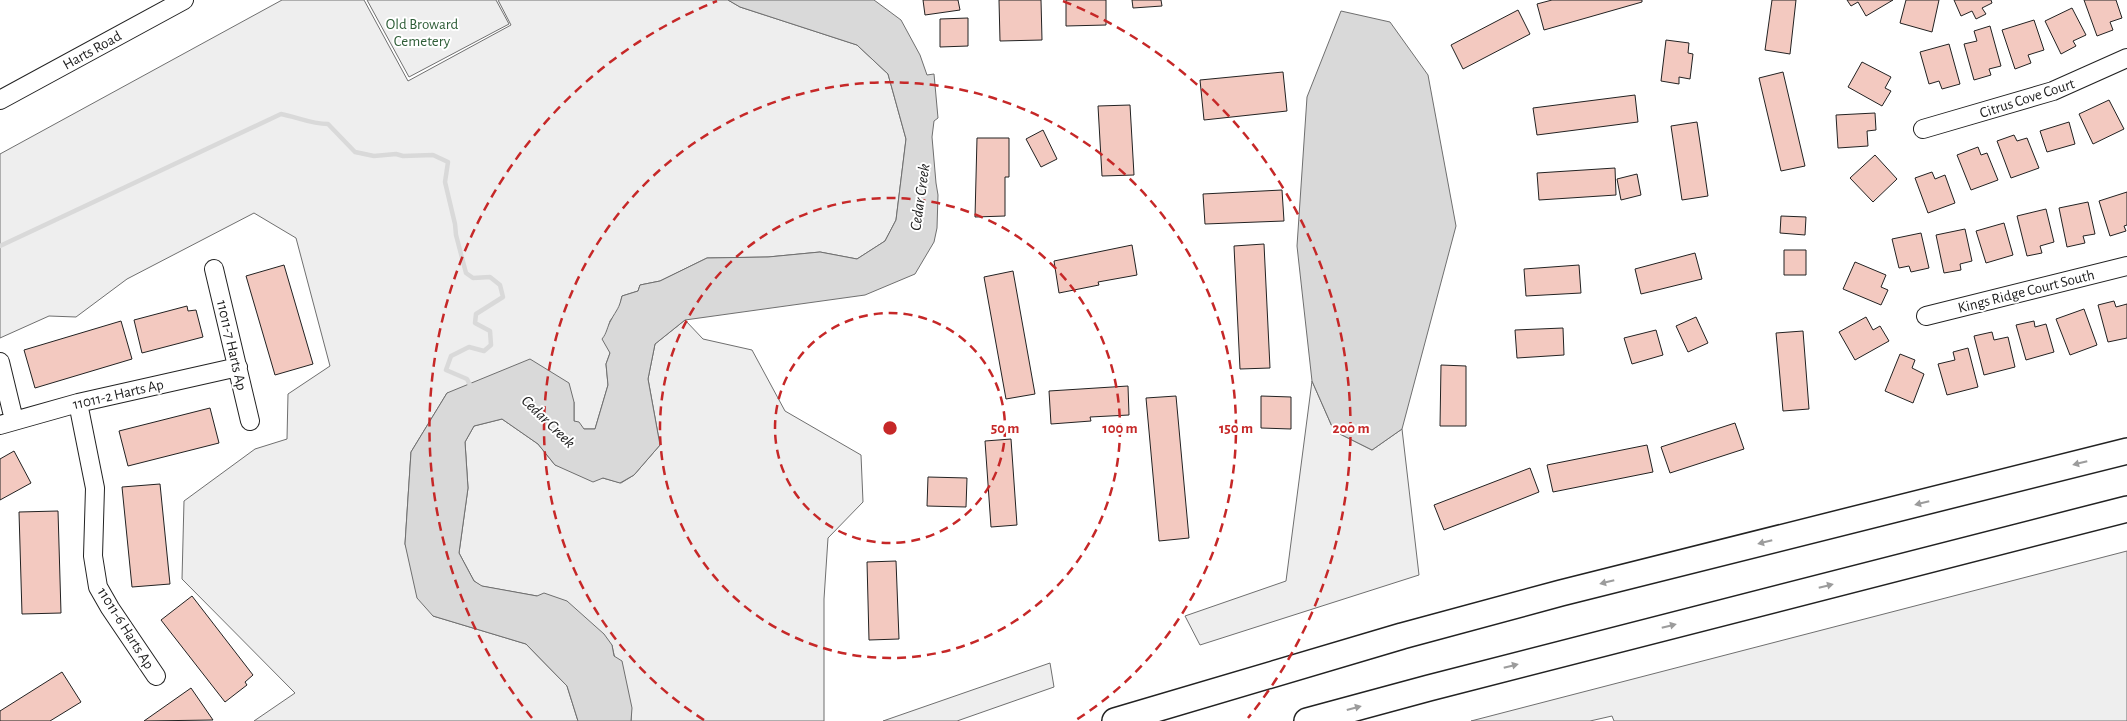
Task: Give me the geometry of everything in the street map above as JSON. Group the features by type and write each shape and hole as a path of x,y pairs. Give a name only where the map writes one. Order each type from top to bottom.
{"highway":[{"path":"1115,721 1439,626 2127,451"},
{"path":"1307,721 2127,509"}],"street":[{"name":"Harts Road","path":"0,100 184,0"},
{"name":"Citrus Cove Court","path":"1923,129 2053,91 2127,58"},
{"name":"Kings Ridge Court South","path":"1926,316 2127,266"},
{"name":"11011-7 Harts Ap","path":"214,269 250,421"},
{"path":"0,362 7,422"},
{"name":"11011-2 Harts Ap","path":"7,422 78,403 238,367"},
{"name":"11011-6 Harts Ap","path":"78,403 96,488 93,556 98,587 156,676"}],"green space":[{"path":"282,0 364,0 408,81 511,25 498,0 728,0 740,7 857,45 888,74 906,139 896,220 885,241 857,259 820,252 768,257 707,258 660,281 640,285 638,291 622,296 619,309 610,321 607,332 610,353 606,364 608,385 595,429 583,429 574,421 574,402 447,393 411,452 405,544 433,616 526,644 567,686 578,721 254,721 295,693 182,579 184,501 255,449 287,439 288,394 330,366 296,238 254,213 127,279 76,317 49,316 0,338 0,154"},
{"name":"Old Broward Cemetery","path":"367,0 496,0 509,24 409,77"},
{"path":"685,320 703,339 752,350 785,411 861,455 863,502 828,538 824,599 824,721 631,721 627,692 612,645 537,596 481,586 474,581 459,553 468,488 465,442 474,426 502,419 538,444 555,465 621,483 634,475 660,445 648,379 655,344"},
{"path":"1312,381 1334,431 1372,450 1402,429 1419,575 1200,645 1185,616 1286,581"},
{"path":"2127,551 2127,721 1614,721 1612,716 1590,721 1471,721"},
{"path":"1050,663 1054,687 957,721 883,721"}],"water":[{"name":"Cedar Creek","path":"728,0 874,0 901,20 920,55 927,75 934,74 938,118 934,121 932,137 938,195 937,228 934,242 915,274 865,295 685,320 655,344 648,379 660,445 634,475 620,483 603,478 593,482 555,465 538,444 502,419 474,426 465,442 468,488 459,553 474,581 482,586 537,596 544,593 567,601 604,634 612,645 614,656 622,661 632,708 631,721 578,721 567,686 526,644 433,616 417,598 405,544 411,452 447,393 530,359 569,383 574,402 574,421 579,422 584,429 595,429 608,385 606,364 610,353 602,339 622,296 638,291 640,285 660,281 707,258 768,257 820,252 857,259 885,241 896,220 906,139 888,74 857,45 740,7"},
{"path":"1341,11 1390,22 1428,75 1456,226 1402,429 1372,450 1334,431 1312,381 1297,246 1307,97"}],"building":[{"path":"923,0 958,0 960,10 925,15"},
{"path":"999,0 1041,0 1042,40 1000,41"},
{"path":"1066,0 1106,0 1106,25 1066,26"},
{"path":"1132,0 1161,0 1162,6 1133,8"},
{"path":"1552,0 1642,0 1642,2 1544,30 1537,4"},
{"path":"1772,0 1796,0 1790,54 1765,50"},
{"path":"1847,0 1893,0 1866,16 1858,2 1851,6"},
{"path":"1906,0 1939,0 1932,32 1900,23"},
{"path":"1954,0 1991,0 1992,3 1982,8 1986,14 1976,19 1972,11 1961,16"},
{"path":"2084,0 2116,0 2122,18 2110,22 2113,30 2097,36"},
{"path":"2072,8 2086,35 2073,41 2076,46 2061,54 2045,21"},
{"path":"1518,10 1530,34 1463,69 1451,45"},
{"path":"968,18 968,46 940,47 940,19"},
{"path":"2034,20 2044,50 2028,55 2031,63 2015,69 2002,30"},
{"path":"1990,26 2001,66 1989,69 1991,75 1974,80 1964,44 1977,41 1974,31"},
{"path":"1666,40 1689,43 1688,53 1693,54 1690,79 1679,77 1679,84 1661,81"},
{"path":"1949,44 1960,84 1942,89 1939,81 1929,84 1920,52"},
{"path":"1862,62 1891,77 1885,88 1891,91 1882,106 1848,87"},
{"path":"1283,72 1287,111 1204,120 1200,80"},
{"path":"1783,72 1805,166 1781,171 1759,78"},
{"path":"1635,95 1638,122 1537,135 1533,108"},
{"path":"2109,100 2124,129 2093,144 2079,114"},
{"path":"1130,105 1134,175 1102,176 1098,106"},
{"path":"1875,113 1876,130 1867,131 1868,146 1838,148 1836,115"},
{"path":"1697,122 1708,196 1682,200 1671,126"},
{"path":"2069,122 2075,144 2047,152 2040,131"},
{"path":"1043,130 1057,159 1041,167 1026,139"},
{"path":"2014,135 2017,141 2027,138 2039,168 2011,178 1997,141"},
{"path":"977,138 1009,138 1009,177 1005,177 1005,216 975,217"},
{"path":"1978,147 1981,155 1987,153 1998,180 1971,190 1957,155"},
{"path":"1875,155 1897,179 1873,202 1850,178"},
{"path":"1615,168 1616,195 1539,200 1537,173"},
{"path":"1932,172 1935,179 1945,175 1955,203 1928,213 1915,178"},
{"path":"1637,174 1641,195 1621,200 1617,179"},
{"path":"1282,190 1284,221 1205,224 1203,194"},
{"path":"2127,192 2127,225 2124,226 2126,231 2110,236 2099,201"},
{"path":"2088,202 2095,234 2083,236 2085,243 2067,247 2059,208"},
{"path":"2046,209 2054,242 2040,246 2042,253 2027,256 2017,216"},
{"path":"1781,216 1806,217 1805,235 1780,233"},
{"path":"2004,223 2013,255 1986,263 1976,231"},
{"path":"1965,229 1972,261 1960,264 1961,270 1944,273 1936,235"},
{"path":"1921,233 1929,268 1911,272 1909,266 1899,268 1892,239"},
{"path":"1264,244 1270,368 1240,369 1234,246"},
{"path":"1132,245 1137,275 1098,282 1099,285 1059,293 1054,261"},
{"path":"1784,250 1806,250 1806,275 1784,275"},
{"path":"1695,253 1702,279 1641,294 1635,269"},
{"path":"1855,262 1886,275 1881,287 1888,290 1881,305 1843,289"},
{"path":"284,265 313,364 275,375 246,276"},
{"path":"1579,265 1581,293 1526,296 1524,269"},
{"path":"1013,271 1035,394 1006,399 984,277"},
{"path":"2114,301 2116,307 2127,304 2127,338 2108,342 2098,305"},
{"path":"187,306 188,311 196,310 203,337 142,353 134,320"},
{"path":"2084,309 2097,345 2070,355 2056,319"},
{"path":"1696,317 1708,343 1688,352 1676,326"},
{"path":"1866,317 1873,330 1880,326 1889,341 1855,360 1839,332"},
{"path":"121,321 132,359 35,388 24,350"},
{"path":"2034,321 2035,327 2046,324 2054,352 2026,360 2016,325"},
{"path":"1563,328 1564,355 1517,358 1515,330"},
{"path":"1656,330 1663,355 1632,364 1624,338"},
{"path":"1803,331 1809,409 1783,411 1776,333"},
{"path":"1992,332 1994,340 2008,337 2015,367 1984,375 1974,336"},
{"path":"1968,348 1978,387 1947,395 1938,364 1955,360 1953,352"},
{"path":"1900,354 1915,360 1912,368 1924,374 1913,403 1885,391"},
{"path":"1441,365 1466,366 1466,426 1440,426"},
{"path":"1128,386 1129,415 1090,417 1091,421 1051,424 1049,391"},
{"path":"1176,396 1189,538 1159,541 1146,398"},
{"path":"1261,396 1291,397 1291,429 1261,428"},
{"path":"210,408 219,443 128,466 119,431"},
{"path":"1735,423 1744,449 1670,473 1661,447"},
{"path":"1011,439 1017,525 991,527 985,441"},
{"path":"1647,445 1653,472 1553,492 1547,465"},
{"path":"14,451 31,483 0,500 0,459"},
{"path":"1530,468 1539,492 1444,530 1434,505"},
{"path":"928,477 967,478 966,507 927,506"},
{"path":"160,484 170,584 132,587 122,487"},
{"path":"58,511 61,613 22,614 19,512"},
{"path":"896,561 899,639 869,640 867,562"},
{"path":"192,596 253,675 245,682 247,685 225,702 161,620"},
{"path":"62,672 81,702 50,721 0,721 0,711"},
{"path":"191,688 213,720 144,721"}],"waterway":[{"path":"0,246 281,114 310,122 328,124 355,152 374,156 396,154 403,156 433,155 448,162 445,182 466,273 473,278 490,277 500,285 503,297 476,314 475,323 490,331 491,345 484,351 469,347 451,356 446,370 467,379 472,389"}]}
